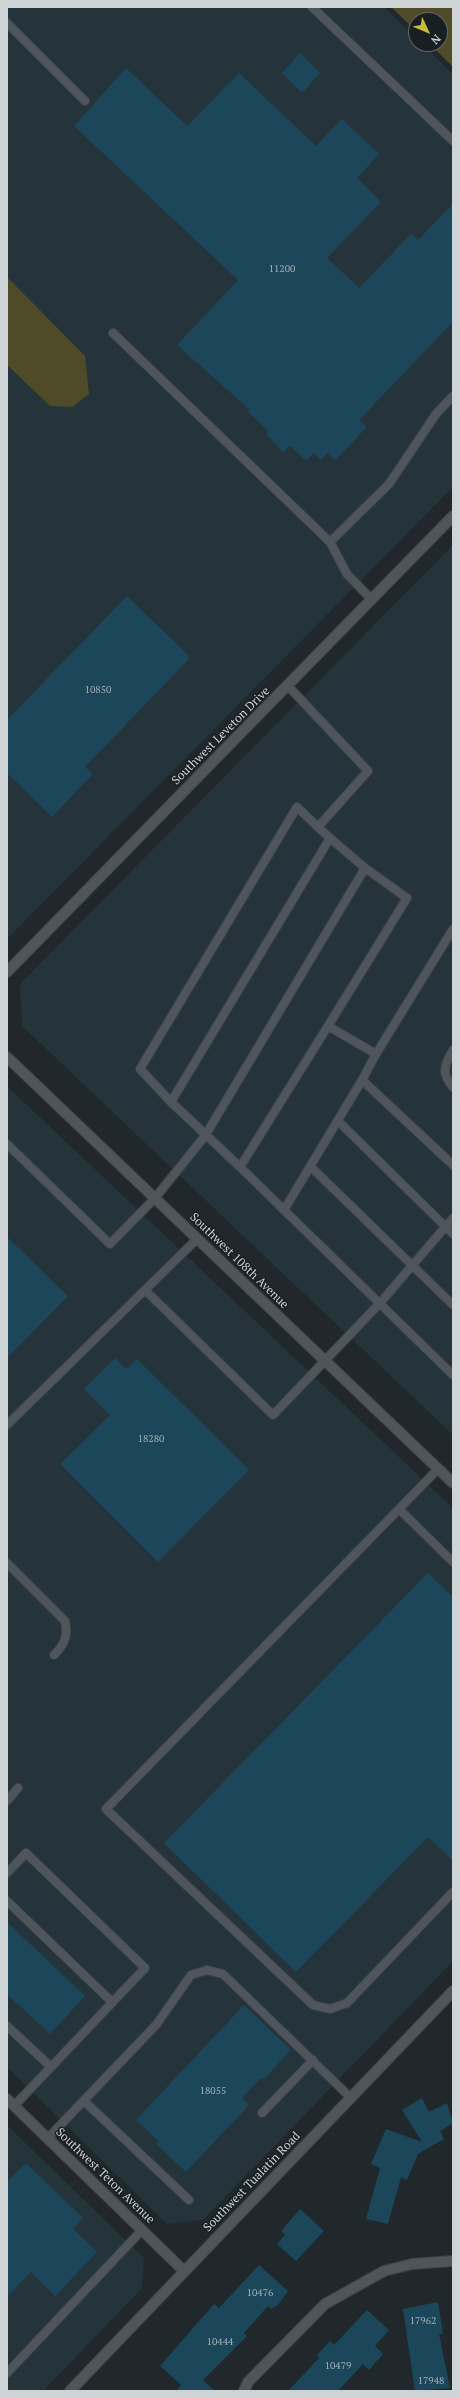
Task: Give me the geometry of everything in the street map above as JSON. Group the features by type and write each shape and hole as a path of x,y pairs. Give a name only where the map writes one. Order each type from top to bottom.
{"street":[{"name":"Southwest Leveton Drive","path":"7,972 453,516"},
{"name":"Southwest 108th Avenue","path":"8,1062 155,1198 453,1483"},
{"name":"Southwest Tualatin Road","path":"70,2391 453,1991"},
{"name":"Southwest Teton Avenue","path":"10,2103 48,2138 184,2271"},
{"path":"244,2391 248,2382 325,2304 384,2270 412,2264 453,2261"}],"lane":[{"path":"312,7 453,141"},
{"path":"7,23 85,101"},
{"path":"113,333 330,542 347,574 372,600"},
{"path":"330,542 389,484 436,414 453,396"},
{"path":"288,686 368,771 318,827"},
{"path":"240,1167 407,898 365,868 297,807 140,1069 205,1136 240,1167 453,1375"},
{"path":"171,1102 330,838"},
{"path":"7,1144 110,1244 155,1198 205,1136 365,868"},
{"path":"284,1210 338,1121 376,1054 453,929"},
{"path":"328,1026 376,1054"},
{"path":"453,1050 446,1062 444,1072 447,1081 453,1087"},
{"path":"362,1080 453,1165"},
{"path":"338,1121 453,1234"},
{"path":"310,1166 453,1305"},
{"path":"145,1290 273,1415 380,1303 453,1218"},
{"path":"7,1425 197,1239"},
{"path":"438,1469 106,1809 313,2005 330,2009 347,2003 452,1896"},
{"path":"399,1509 453,1562"},
{"path":"7,1563 65,1621 67,1632 64,1644 54,1655"},
{"path":"7,1801 18,1788"},
{"path":"7,1873 26,1853 145,1968 51,2067 10,2103"},
{"path":"7,1901 112,2002"},
{"path":"48,2138 156,2025 191,1975 207,1970 223,1974 351,2098"},
{"path":"7,2026 51,2067"},
{"path":"262,2113 312,2060"},
{"path":"84,2101 190,2200"},
{"path":"7,2373 142,2230"}],"shaded area":[{"path":"7,7 384,7 408,30 408,52 430,52 453,74 453,487 7,939 7,365 50,406 85,356 7,278"},
{"path":"391,7 453,7 453,67 438,52 448,52 448,12 408,12 408,23"},
{"path":"7,277 85,356 89,394 72,407 50,406 7,365"},
{"path":"453,545 453,1435 22,1026 20,984"},
{"path":"7,1086 453,1508 453,1961 203,2220 167,2224 7,2067"},
{"path":"7,2125 144,2258 142,2288 43,2391 7,2391"}],"building":[{"path":"300,53 320,73 302,93 282,73"},
{"path":"126,68 187,126 239,73 316,146 342,119 379,154 357,178 381,202 327,258 359,288 411,234 418,240 453,204 453,322 359,420 367,427 335,460 327,453 321,460 314,453 306,461 291,447 288,447 284,453 266,434 268,431 248,412 250,410 177,345 238,280 74,126"},
{"path":"127,596 188,655 188,660 85,767 93,774 52,817 7,773 7,720"},
{"path":"7,1237 68,1296 7,1358"},
{"path":"115,1358 126,1369 137,1359 249,1470 158,1562 60,1464 110,1415 84,1389"},
{"path":"428,1573 453,1597 453,1861 428,1837 296,1972 164,1843"},
{"path":"7,1922 85,1996 50,2034 7,1994"},
{"path":"244,2005 291,2050 263,2080 261,2078 242,2098 249,2105 186,2172 156,2144 159,2142 136,2120"},
{"path":"422,2098 429,2112 447,2103 453,2123 440,2131 444,2139 418,2154 407,2180 401,2177 388,2224 366,2219 380,2168 371,2164 386,2129 422,2142 402,2110"},
{"path":"26,2163 83,2218 73,2229 97,2252 55,2296 31,2272 7,2297 7,2182"},
{"path":"300,2209 324,2231 296,2261 277,2244 285,2235 281,2231"},
{"path":"259,2265 288,2291 278,2305 271,2309 268,2306 244,2333 247,2336 203,2380 215,2391 176,2391 181,2385 160,2366 214,2304 219,2308"},
{"path":"438,2302 443,2334 439,2334 450,2388 415,2391 403,2309"},
{"path":"367,2310 389,2330 375,2346 383,2354 369,2370 363,2364 338,2391 288,2391 319,2358 317,2355 330,2341 334,2345"}]}
